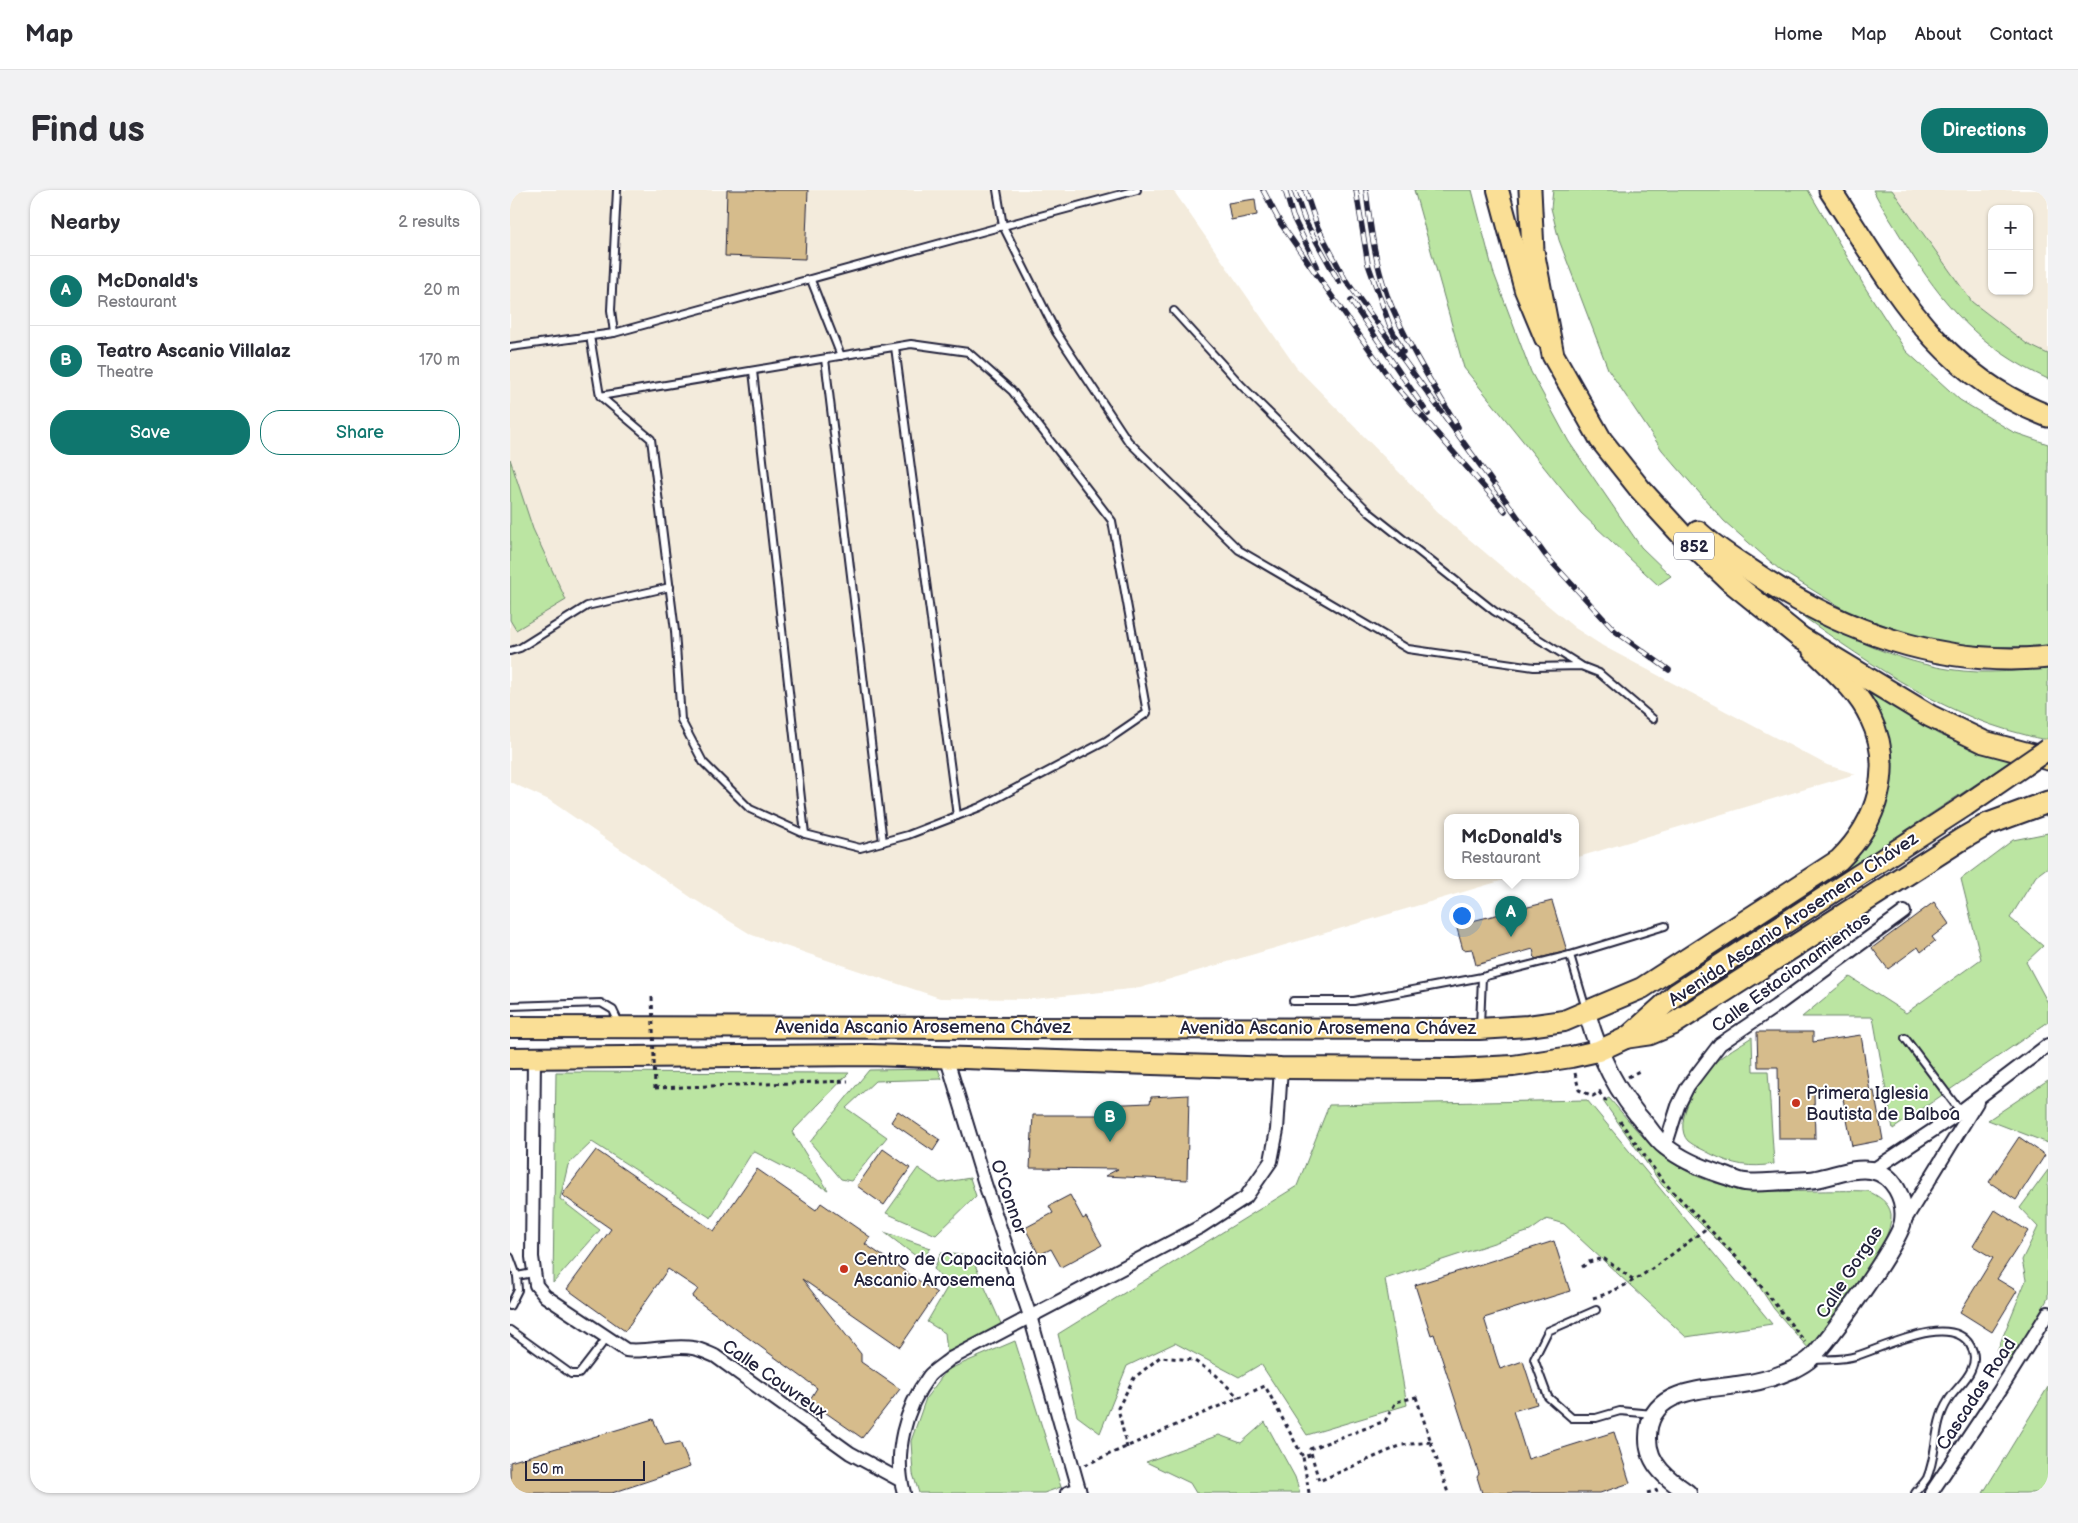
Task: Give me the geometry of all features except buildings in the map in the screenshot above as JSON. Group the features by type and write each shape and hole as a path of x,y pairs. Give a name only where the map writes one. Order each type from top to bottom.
{"highway":[{"path":"1530,190 1533,251 1553,355"},
{"path":"1830,190 1902,300 1923,328 1947,353 2003,395 2048,416"},
{"name":"852","path":"1553,355 1601,440 1640,489 1682,536 1728,578 1800,638"},
{"path":"1601,440 1712,545 1777,588 1817,611 1860,630 1934,652 1969,658 2010,660 2048,657"},
{"path":"1800,638 1886,691 1984,742 2048,759"},
{"path":"1628,1037 1650,1034 1673,1024 1962,839 1988,824 2048,802"}],"main road":[{"name":"852","path":"1498,190 1525,290 1553,355"},
{"path":"1843,190 1884,270"},
{"name":"Avenida Ascanio Arosemena Chávez","path":"510,1027 1480,1029 1564,1021 1587,1013 1642,988 1839,860 1860,838 1872,813 1881,780 1882,755 1876,732 1870,716 1850,688 1800,638"},
{"name":"Avenida Ascanio Arosemena Chávez","path":"510,1058 534,1068 946,1056 1281,1068 1490,1068 1513,1066 1598,1051 1628,1037 1676,994 2048,750"}],"street":[{"name":"Calle Estacionamientos","path":"1665,1147 1678,1106 1688,1086 1720,1044 1776,1006 1904,912"},
{"path":"1587,1013 1598,1051 1614,1083 1638,1117 1665,1147 1704,1168 1745,1182 1814,1180 1853,1170 1873,1170 1960,1111 2048,1045"},
{"name":"O'Connor","path":"946,1056 985,1184 1030,1316 1072,1470 1075,1492"},
{"name":"Calle Couvreux","path":"534,1068 533,1273 536,1285 545,1296 626,1350 640,1352 670,1347 693,1348 715,1356 850,1453 900,1480"},
{"path":"904,1493 900,1480 900,1450 906,1420 916,1398 930,1375 950,1360 1200,1226 1246,1198 1271,1161 1277,1130 1281,1068"},
{"path":"1903,1223 1982,1093"},
{"name":"Calle Gorgas","path":"1654,1414 1667,1400 1681,1394 1765,1379 1790,1370 1812,1357 1832,1334 1896,1241 1903,1223 1903,1206 1898,1189 1890,1180 1873,1170"},
{"name":"Cascadas Road","path":"1931,1493 2000,1390 2048,1313"},
{"path":"1654,1414 1647,1429 1648,1446 1656,1466 1666,1478 1688,1493"}],"lane":[{"path":"614,333 611,310 617,190"},
{"path":"997,190 1003,226 1056,332 1128,441 1239,550 1408,649 1534,667 1582,666"},
{"path":"510,347 614,333 1137,190"},
{"path":"811,280 841,356"},
{"path":"1174,312 1242,386 1370,513 1494,611 1582,666 1599,673 1653,719"},
{"path":"590,336 600,396 651,439 670,587 681,720 703,762 750,809 805,834 860,848 908,835 980,806 1106,741 1147,713 1112,521 1012,391 968,352 911,344 600,396"},
{"path":"895,347 956,816"},
{"path":"825,359 883,842"},
{"path":"753,371 805,834"},
{"path":"510,651 520,648 587,606 670,587"},
{"path":"1293,1001 1354,1001 1482,977 1570,955 1665,926"},
{"path":"1570,955 1587,1013"},
{"path":"1480,1029 1482,977"},
{"path":"510,1006 601,1003 613,1010 620,1026"},
{"path":"1905,1038 1960,1111"},
{"path":"510,1257 517,1276 518,1290 510,1306"},
{"path":"517,1276 533,1273"},
{"path":"1596,1310 1548,1331 1534,1359 1548,1397 1572,1418 1596,1418 1620,1411 1654,1414"},
{"path":"510,1330 571,1374 579,1374 606,1338"},
{"path":"1812,1357 1855,1356 1916,1334 1932,1332 1958,1335 1968,1340 1973,1350 1974,1360 1970,1372 1948,1400 1941,1415 1927,1478 1915,1493"}],"path":[{"path":"652,998 655,1088 848,1081"},
{"path":"1599,1092 1611,1108"},
{"path":"1616,1116 1662,1180 1746,1267 1812,1357"},
{"path":"1593,1298 1613,1292 1634,1280 1707,1228"},
{"path":"1582,1267 1589,1262 1603,1258 1634,1280"},
{"path":"1127,1448 1118,1408 1134,1378 1160,1357 1193,1360 1216,1375 1238,1398"},
{"path":"1072,1470 1127,1448 1265,1386 1303,1457 1309,1493"},
{"path":"1431,1442 1402,1445 1318,1481 1310,1455 1310,1449 1385,1421 1396,1402 1416,1397 1431,1442 1448,1493"},
{"path":"1303,1457 1310,1455"}],"shaded area":[{"path":"510,190 1173,190 1296,367 1444,518 1575,628 1603,646 1827,765 1856,774 1579,857 1579,814 1444,814 1444,879 1507,879 1140,988 1034,999 940,998 752,935 692,898 549,800 510,782"},
{"path":"1892,190 2048,190 2048,354 2027,344 1972,302"}],"green space":[{"path":"1414,190 1472,190 1493,271 1531,372 1569,442 1641,547 1671,576 1658,585 1581,513 1464,368"},
{"path":"1553,190 1808,190 1866,289 1906,351 1960,400 2013,432 2048,444 2048,645 2026,647 1978,646 1924,639 1850,613 1780,570 1724,521 1662,450 1608,369 1559,240 1551,208"},
{"path":"1873,190 1892,190 1972,302 2027,344 2048,354 2048,379 2002,353 1965,323 1933,286"},
{"path":"510,459 533,529 566,600 516,630 510,620"},
{"path":"1787,605 1860,642 1911,661 1964,671 2012,671 2048,667 2048,739 2035,738 1991,725 1930,698 1870,663"},
{"path":"1866,689 1938,734 2011,761 1841,873 1871,835 1884,808 1888,794 1890,761 1888,738"},
{"path":"2048,833 2048,867 2036,876 2010,918 2043,946 2026,962 2048,1003 2048,1022 1893,1129 1873,1017 1802,1017 1850,977 1906,1013 1981,959 1961,879 2013,840"},
{"path":"1752,1037 1753,1071 1768,1071 1774,1164 1757,1166 1727,1161 1693,1145 1688,1141 1684,1133 1683,1123 1689,1100 1708,1069 1718,1059"},
{"path":"938,1069 942,1079 875,1081 846,1108 887,1137 851,1181 841,1179 810,1142 869,1070"},
{"path":"556,1072 849,1073 792,1132 828,1190 753,1151 711,1218 592,1142 568,1165 560,1199 600,1230 553,1283"},
{"path":"2048,1080 2048,1143 1988,1120"},
{"path":"1609,1098 1655,1149 1679,1167 1704,1179 1730,1187 1757,1190 1868,1191 1879,1197 1888,1206 1891,1214 1883,1244 1859,1283 1809,1349 1774,1309 1751,1274 1662,1185 1603,1101"},
{"path":"1587,1100 1772,1324 1686,1337 1564,1224 1547,1219 1530,1231 1385,1279 1407,1405 1307,1435 1261,1364 1239,1377 1175,1343 1127,1366 1100,1433 1077,1416 1058,1334 1297,1186 1329,1105"},
{"path":"918,1168 940,1183 970,1178 976,1196 936,1235 886,1213"},
{"path":"2048,1170 2048,1298 2013,1362 1997,1351 2026,1280 2022,1260 2038,1227 2020,1208"},
{"path":"884,1232 931,1248 921,1260"},
{"path":"941,1253 971,1256 1003,1328 947,1352 945,1333 927,1322 948,1286 934,1269"},
{"path":"1015,1341 1061,1487 1044,1493 919,1493 913,1474 911,1441 926,1398 947,1370"},
{"path":"2048,1387 2048,1493 1983,1493"},
{"path":"1265,1422 1295,1477 1300,1493 1196,1493 1190,1483 1146,1462 1219,1435 1241,1443"}],"railway":[{"path":"1263,190 1281,224 1393,383 1505,511"},
{"path":"1285,190 1293,217 1317,266"},
{"path":"1294,190 1305,221 1339,282"},
{"path":"1305,190 1317,226 1345,279 1546,556 1615,631 1669,670"},
{"path":"1356,190 1368,264 1390,326 1403,352"},
{"path":"1366,190 1379,270 1387,295 1411,346 1458,427"},
{"path":"1351,301 1428,414"}],"place":[{"name":"McDonald's","path":"1511,937"},
{"name":"Primera Iglesia Bautista de Balboa","path":"1796,1103"},
{"name":"Teatro Ascanio Villalaz","path":"1110,1142"},
{"name":"Centro de Capacitación Ascanio Arosemena","path":"844,1269"}]}
